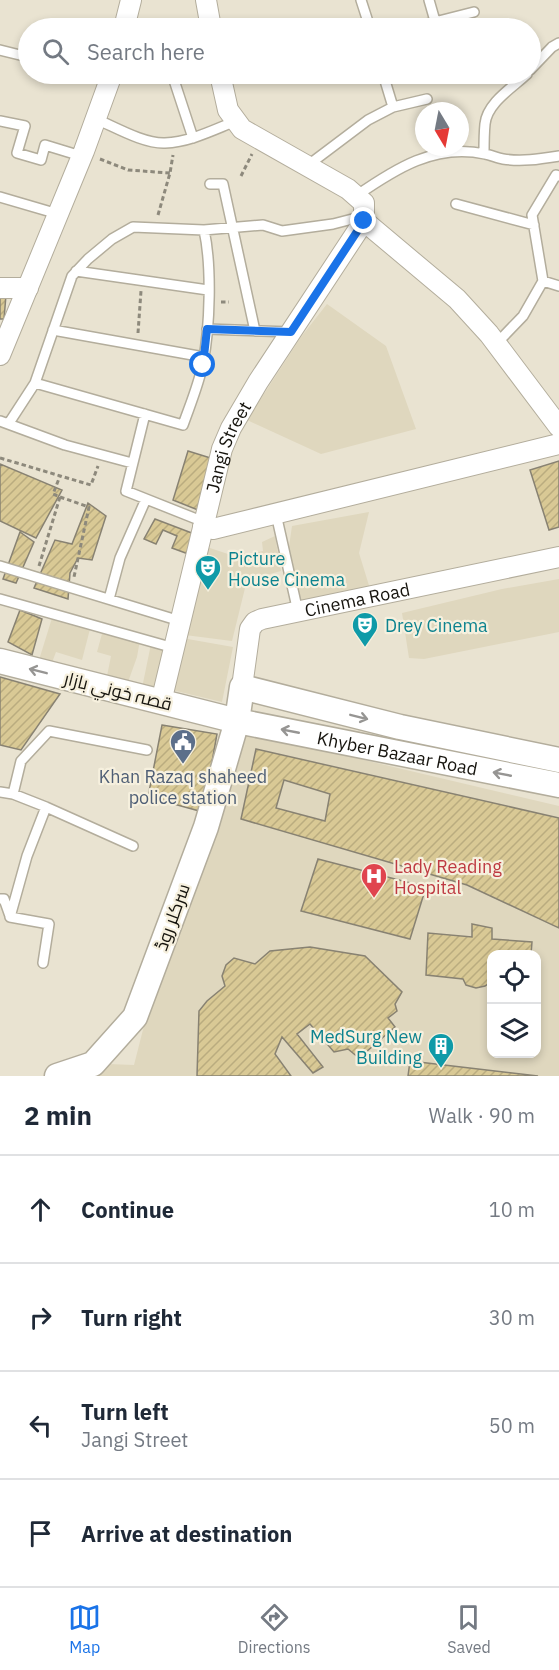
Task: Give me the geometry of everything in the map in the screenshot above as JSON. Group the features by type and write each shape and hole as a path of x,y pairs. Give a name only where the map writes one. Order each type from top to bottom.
{"street":[{"path":"126,18 131,0"},
{"path":"206,0 210,18"},
{"path":"0,355 109,84"},
{"path":"222,84 228,110 242,129 348,189 364,203 364,219 458,298 559,427"},
{"name":"Jangi Street","path":"161,702 222,449 231,428 258,382 364,219"},
{"path":"0,288 28,288"},
{"path":"204,525 213,529 559,444"},
{"name":"Cinema Road","path":"237,721 250,629 255,622 559,557"},
{"name":"قصہ خوني بازار","path":"0,661 237,721"},
{"path":"242,687 400,727 559,760"},
{"name":"Khyber Bazaar Road","path":"237,721 559,785"},
{"name":"سرکلر روڈ","path":"57,1076 93,1064 135,1017 206,827 237,721"}],"lane":[{"path":"361,0 367,18"},
{"path":"429,0 434,18"},
{"path":"456,18 474,12"},
{"path":"541,59 559,43"},
{"path":"0,50 18,54"},
{"path":"175,84 193,138"},
{"path":"386,84 393,107"},
{"path":"484,153 485,123 488,112 516,84"},
{"path":"307,166 368,120 393,107 427,99"},
{"path":"96,119 137,137 164,144 193,138 236,121"},
{"path":"0,121 24,126 17,153 41,160 45,145 82,154"},
{"path":"356,196 413,161 431,155 484,153 501,159 519,160 559,156"},
{"path":"496,344 523,316 543,281 532,215 555,176 559,176"},
{"path":"210,184 223,183 255,331"},
{"path":"0,197 58,214"},
{"path":"456,204 534,225"},
{"path":"132,464 65,445 4,422 35,383 72,276 76,271 112,239 133,227 204,230 263,225 282,231 364,219"},
{"path":"35,383 183,424 204,357 209,256 204,230"},
{"path":"76,271 208,290"},
{"path":"543,281 559,286"},
{"path":"207,329 291,332"},
{"path":"53,330 204,357"},
{"path":"145,414 126,491 204,525"},
{"path":"109,599 120,558 146,499"},
{"path":"276,514 298,612"},
{"path":"0,566 180,621"},
{"path":"0,599 174,648"},
{"path":"13,794 21,761 49,731 147,750"},
{"path":"0,792 13,794 46,807 133,846"},
{"path":"10,917 27,856 46,807"},
{"path":"0,899 4,900 10,917"},
{"path":"10,917 49,924 42,963"}],"path":[{"path":"241,176 260,140"},
{"path":"153,228 170,173 175,142"},
{"path":"82,154 128,170 170,173"},
{"path":"136,345 142,306 141,281"},
{"path":"0,458 91,485 101,455"},
{"path":"60,476 53,494 89,507 72,588"},
{"path":"35,577 60,497"}],"shaded area":[{"path":"327,304 386,346 416,429 321,454 247,420 301,337"},
{"path":"369,512 359,553 371,592 291,607 285,574 292,526"},
{"path":"275,536 281,571 247,580 232,641 185,635 207,547 237,557 263,551 262,542"},
{"path":"559,579 559,632 424,659 409,658 402,613 502,589"},
{"path":"52,618 90,629 82,660 56,652 51,665 39,660"},
{"path":"103,630 140,640 128,682 107,676 111,656 97,652"},
{"path":"182,638 233,647 222,702 172,690"},
{"path":"151,644 169,650 158,692 142,688"},
{"name":"Lady Reading Hospital","path":"241,731 559,806 559,1076 74,1076 81,1063 134,1065 147,1014"}],"building":[{"path":"0,295 6,295 4,319 0,319"},
{"path":"188,451 217,460 203,512 173,500"},
{"path":"559,461 559,527 549,530 530,470"},
{"path":"0,464 62,490 36,538 0,521"},
{"path":"88,503 106,516 92,560 78,558 70,573 68,599 34,588 55,540 72,544"},
{"path":"155,519 197,535 191,555 172,548 177,536 163,530 156,544 144,539"},
{"path":"20,532 34,542 16,583 3,579"},
{"path":"20,610 42,619 32,655 8,642"},
{"path":"0,677 60,694 21,750 0,745"},
{"name":"Khan Razaq shaheed police station","path":"162,725 217,734 203,812 148,797"},
{"path":"256,749 559,818 559,928 467,885 241,819","holes":["284,780 330,794 325,821 276,808"]},
{"path":"318,859 426,887 410,939 301,911"},
{"path":"472,924 492,928 492,939 532,942 531,950 487,950 487,985 485,986 476,988 466,985 463,979 426,975 428,933 472,937"},
{"path":"310,947 365,956 402,992 395,1004 397,1011 388,1018 395,1027 359,1058 348,1049 334,1052 310,1024 297,1034 323,1067 313,1073 282,1037 275,1054 291,1076 197,1076 199,1011 225,986 222,976 226,965 234,958 255,964 270,951"},
{"name":"MedSurg New Building","path":"410,1061 538,1076 408,1076"}],"place":[{"name":"Picture House Cinema","path":"208,591"},
{"name":"Drey Cinema","path":"365,648"},
{"name":"Khan Razaq shaheed police station","path":"183,765"},
{"name":"Lady Reading Hospital","path":"374,899"},
{"name":"MedSurg New Building","path":"441,1069"}],"route":[{"path":"203,365 207,329 291,332 364,221"}]}
